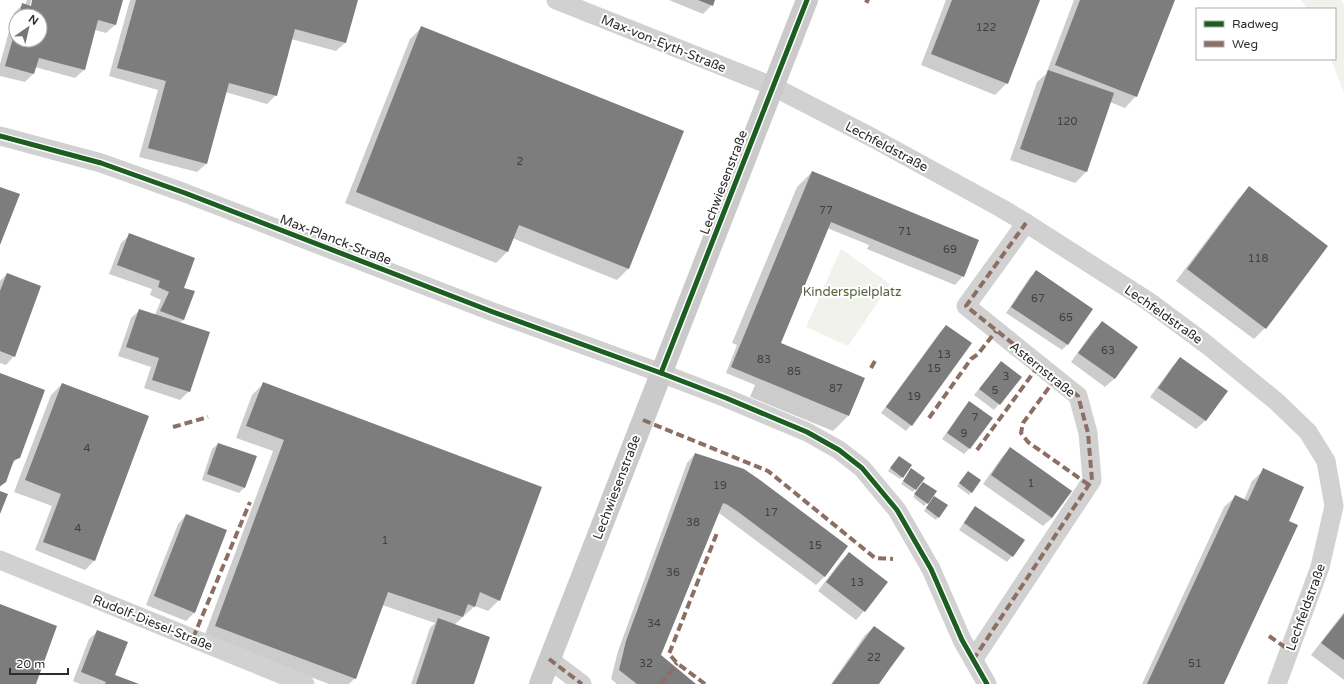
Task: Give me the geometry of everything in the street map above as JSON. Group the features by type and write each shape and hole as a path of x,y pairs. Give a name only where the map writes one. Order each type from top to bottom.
{"street":[{"name":"Max-von-Eyth-Straße","path":"556,0 772,86"},
{"name":"Lechwiesenstraße","path":"540,684 772,86 807,0"},
{"name":"Lechfeldstraße","path":"772,86 871,137 1026,223 1148,301 1206,344 1277,402 1308,432 1326,461 1334,506 1320,567 1277,684"},
{"name":"Max-Planck-Straße","path":"0,136 101,162 185,192 493,312 726,398 807,432 839,450 862,468 897,510 927,563 962,640 987,684"},
{"name":"Asternstraße","path":"973,660 1092,480 1088,432 1078,396 966,306 1026,223"},
{"name":"Rudolf-Diesel-Straße","path":"0,560 305,684"},
{"path":"549,659 582,684"}],"green space":[{"path":"1301,0 1341,0 1344,5 1344,93 1331,60 1336,60 1336,8 1306,8"},
{"name":"Kinderspielplatz","path":"841,249 890,284 848,346 806,327"}],"building":[{"path":"32,0 123,0 116,25 98,20 85,70 39,58 34,74 5,66 10,48 48,48 48,8 21,8 22,3 31,6"},
{"path":"136,0 358,0 346,43 295,29 277,96 229,83 207,164 148,148 166,81 117,68"},
{"path":"698,0 715,0 713,6"},
{"path":"952,0 1040,0 1008,84 931,54"},
{"path":"1080,0 1175,0 1137,97 1055,65"},
{"path":"421,26 684,131 629,269 519,225 508,252 356,192"},
{"path":"1048,70 1114,93 1087,172 1020,149"},
{"path":"812,171 979,240 964,277 831,222 781,343 865,378 849,416 731,367"},
{"path":"1249,186 1328,246 1266,329 1187,269"},
{"path":"0,187 20,194 0,245"},
{"path":"129,233 195,258 184,288 195,291 184,320 160,311 169,292 158,287 160,281 117,265"},
{"path":"1036,270 1093,309 1068,345 1011,307"},
{"path":"7,273 41,286 15,357 0,351 0,291"},
{"path":"139,309 210,332 190,392 152,380 159,358 126,347"},
{"path":"1102,321 1138,347 1115,379 1078,353"},
{"path":"946,325 972,343 912,426 886,407"},
{"path":"1180,357 1228,391 1206,421 1158,388"},
{"path":"1001,361 1022,377 1000,405 979,389"},
{"path":"0,373 45,390 20,458 14,460 6,482 0,486"},
{"path":"263,382 542,487 500,601 480,592 475,607 468,604 463,617 388,592 356,679 215,626 284,440 246,426"},
{"path":"62,383 149,416 95,561 43,542 61,494 25,480"},
{"path":"969,401 993,418 970,449 947,433"},
{"path":"218,443 257,456 245,488 207,474"},
{"path":"1010,447 1072,491 1052,518 991,475"},
{"path":"695,453 744,469 848,546 825,577 737,511 723,503 661,655 696,684 637,684 619,670 626,641"},
{"path":"899,456 912,465 903,478 890,468"},
{"path":"911,468 925,478 916,490 903,481"},
{"path":"1263,468 1304,487 1289,521 1298,525 1224,684 1147,684 1235,495 1248,501"},
{"path":"968,471 981,480 972,493 959,483"},
{"path":"923,482 937,491 928,504 914,494"},
{"path":"0,491 8,494 0,514"},
{"path":"934,496 948,505 939,518 926,508"},
{"path":"975,506 1025,540 1013,557 964,523"},
{"path":"186,514 227,530 195,613 154,596"},
{"path":"849,552 888,582 865,612 826,582"},
{"path":"0,604 57,626 36,684 0,684"},
{"path":"1344,614 1344,660 1321,643"},
{"path":"438,618 490,637 474,684 416,684"},
{"path":"874,626 905,648 879,684 832,684"},
{"path":"97,630 128,642 115,675 139,684 105,684 106,682 81,672"}],"marked path":[{"path":"865,0 869,2"},
{"path":"973,660 1092,480 1088,433 1078,396 966,306 1026,223"},
{"path":"929,418 971,359 978,354 996,331"},
{"path":"871,368 875,361"},
{"path":"977,450 1039,365"},
{"path":"1056,378 1023,423 1021,433 1028,442 1089,485"},
{"path":"173,427 208,417"},
{"path":"643,420 768,471 875,558 893,559"},
{"path":"193,638 250,502"},
{"path":"705,684 677,663 669,654 717,533"},
{"path":"1269,636 1289,650"},
{"path":"549,659 582,684"},
{"path":"661,684 677,663"}],"cycle path":[{"path":"661,373 807,0"},
{"path":"0,136 101,163 185,193 493,312 661,373 807,432 839,450 862,468 897,510 931,569 962,640 987,684"}]}
